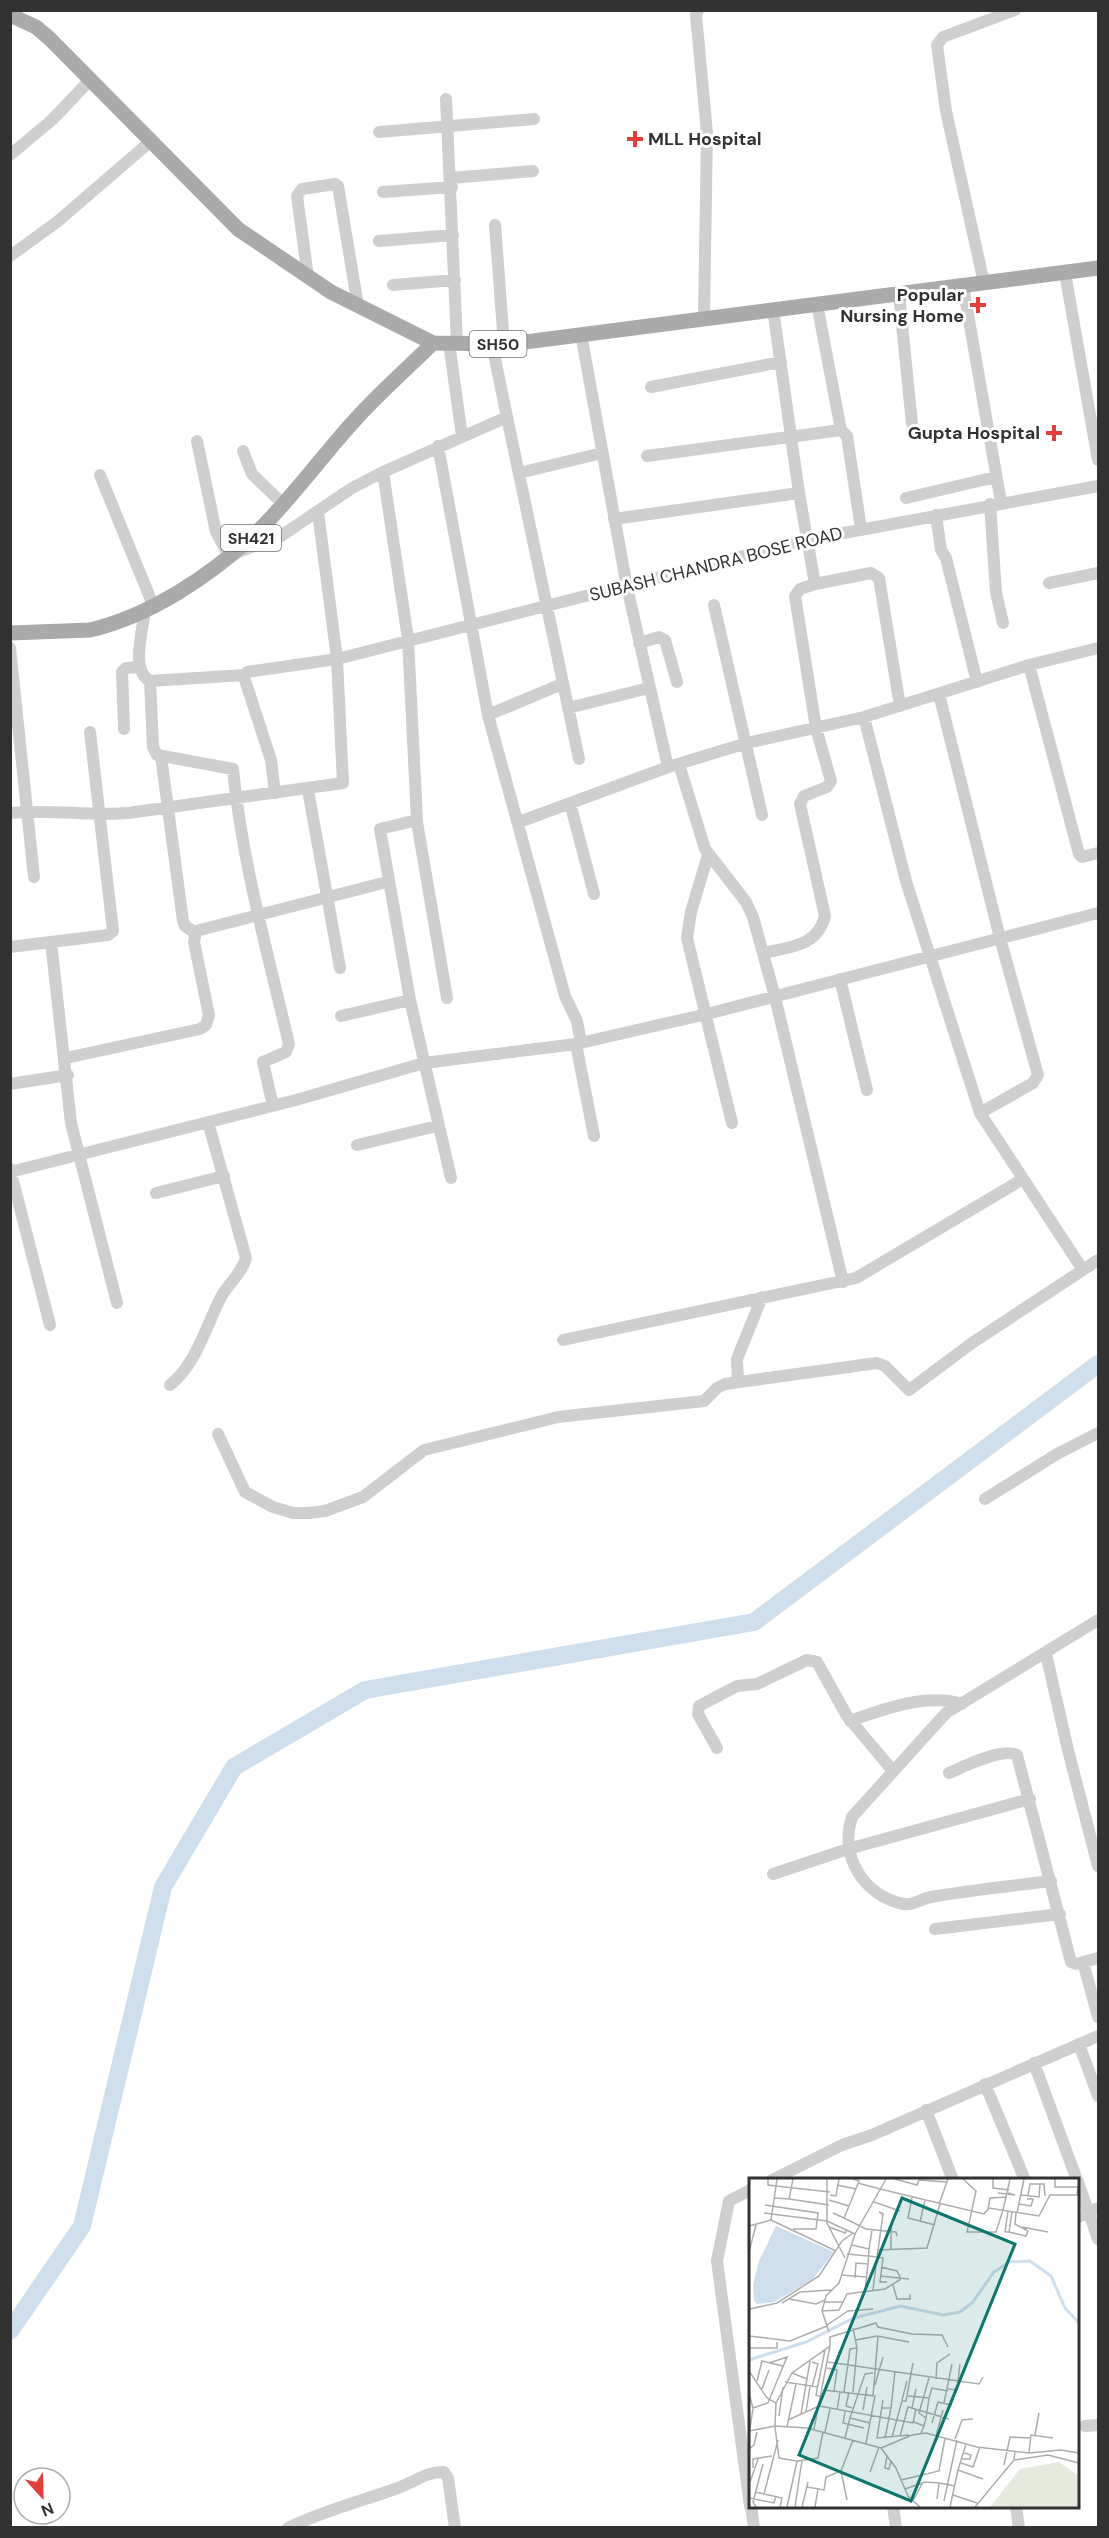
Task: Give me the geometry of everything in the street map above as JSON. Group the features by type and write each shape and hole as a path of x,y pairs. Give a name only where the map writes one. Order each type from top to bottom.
{"main road":[{"name":"SH50","path":"18,15 36,27 91,79 238,229 308,277 358,306 446,343 498,344 1098,268"},
{"name":"SH421","path":"10,633 90,630 149,607 231,555 257,533 357,418 446,343"}],"street":[{"path":"984,284 946,111 937,45 943,37 1016,10"},
{"path":"696,12 707,133 704,317"},
{"path":"10,155 52,120 91,79"},
{"path":"446,99 452,183 455,280 446,343 462,436"},
{"path":"379,132 534,119"},
{"path":"10,256 57,222 151,141"},
{"path":"383,192 533,171"},
{"path":"308,277 297,196 303,189 335,184 338,186 358,306"},
{"path":"495,225 498,344 507,417 579,759"},
{"path":"379,241 453,234"},
{"path":"1065,273 1098,460"},
{"path":"393,285 455,280"},
{"path":"963,286 996,477 996,592 1004,622"},
{"path":"899,294 912,424"},
{"path":"817,304 841,430 847,436 861,529"},
{"path":"773,309 806,540 815,584"},
{"path":"581,334 627,587 649,688 673,765 708,855 746,902 763,953 843,1282"},
{"path":"651,387 781,362"},
{"path":"197,441 216,532 231,555 281,536 352,488 383,472 507,417"},
{"path":"647,456 790,435 841,430"},
{"path":"438,446 488,715 519,822 561,985 577,1021 594,1136"},
{"path":"243,451 252,474 282,503"},
{"path":"519,473 602,453"},
{"path":"383,472 408,639 417,822 447,998"},
{"path":"66,1058 200,1029 206,1025 209,1015 194,932 185,926 183,921 161,756 153,747 150,681 141,675 139,667 149,607 100,475"},
{"path":"906,498 996,477"},
{"name":"SUBASH CHANDRA BOSE ROAD","path":"150,681 244,675 336,659 806,540 995,503 1098,486"},
{"path":"614,519 799,493"},
{"path":"10,813 28,811 100,815 340,785 345,778 336,659 318,512"},
{"path":"936,515 941,550 946,558 977,682"},
{"path":"763,953 806,943 817,936 822,927 823,906 800,804 804,796 827,787 831,781 816,728 795,596 800,589 871,573 879,578 900,706"},
{"path":"1050,583 1098,573"},
{"path":"714,605 762,815"},
{"path":"639,643 659,638 665,640 678,682"},
{"path":"10,648 34,877"},
{"path":"519,822 673,765 747,743 864,717 1029,665 1098,648"},
{"path":"1029,665 1079,854 1082,858 1098,853"},
{"path":"124,729 122,672 126,668 139,667"},
{"path":"244,675 271,760 275,793"},
{"path":"488,715 562,684"},
{"path":"568,708 649,688"},
{"path":"939,694 1000,938 1038,1075 1033,1083 980,1113"},
{"path":"864,717 906,881 980,1113 1083,1270"},
{"path":"10,947 108,935 113,931 90,732"},
{"path":"161,756 232,767 259,915 289,1044 286,1052 263,1062 273,1106"},
{"path":"308,790 325,897 340,968"},
{"path":"570,803 594,894"},
{"path":"417,822 384,826 380,829 387,882 410,1000 437,1126 451,1178"},
{"path":"708,855 687,933 732,1123"},
{"path":"194,932 387,882"},
{"path":"50,1325 11,1171 273,1106 424,1063 579,1043 707,1014 1098,913"},
{"path":"51,942 68,1075 69,1108 78,1155 117,1303"},
{"path":"840,979 867,1090"},
{"path":"341,1016 410,1000"},
{"path":"10,1084 68,1075"},
{"path":"170,1385 183,1373 221,1298 244,1266 246,1258 208,1122"},
{"path":"357,1145 437,1126"},
{"path":"156,1193 224,1176"},
{"path":"563,1340 843,1282 889,1261 1023,1179"},
{"path":"218,1434 245,1492 273,1507 293,1513 325,1511 363,1497 424,1450 558,1417 704,1401 717,1388 738,1382 877,1363 885,1366 909,1390 972,1343 1098,1260"},
{"path":"738,1382 737,1359 762,1297"},
{"path":"985,1499 1057,1454 1098,1433"},
{"path":"1051,1881 928,1897 905,1904 880,1894 865,1883 848,1849 848,1830 852,1817 946,1713 1046,1654 1098,1620"},
{"path":"1046,1654 1098,1866"},
{"path":"717,1748 698,1714 699,1706 736,1686 757,1684 807,1660 817,1662 850,1720 893,1771"},
{"path":"850,1720 885,1709 925,1701 944,1700 962,1704"},
{"path":"949,1773 990,1756 1015,1753 1030,1799 1071,1962 1076,1964 1098,1958"},
{"path":"773,1874 848,1849 1030,1799"},
{"path":"935,1929 1060,1914"},
{"path":"1083,1962 1098,2017"},
{"path":"776,2178 842,2145 1098,2037"},
{"path":"1079,2044 1098,2096"},
{"path":"1034,2063 1076,2178"},
{"path":"985,2084 1024,2178"},
{"path":"926,2110 952,2178"},
{"path":"1079,2187 1098,2240"},
{"path":"749,2191 729,2201 717,2261 745,2422 749,2478"},
{"path":"1085,2426 1098,2425"},
{"path":"288,2528 308,2518 398,2489 436,2472 444,2472 448,2478 455,2528"},
{"path":"751,2508 754,2528"},
{"path":"893,2508 896,2528"},
{"path":"1016,2508 1019,2528"}],"waterway":[{"path":"10,2331 82,2226 163,1887 234,1767 365,1690 754,1622 1098,1364"}],"place":[{"name":"MLL Hospital","path":"635,139"},
{"name":"Popular Nursing Home","path":"978,305"},
{"name":"Gupta Hospital","path":"1054,433"}]}
